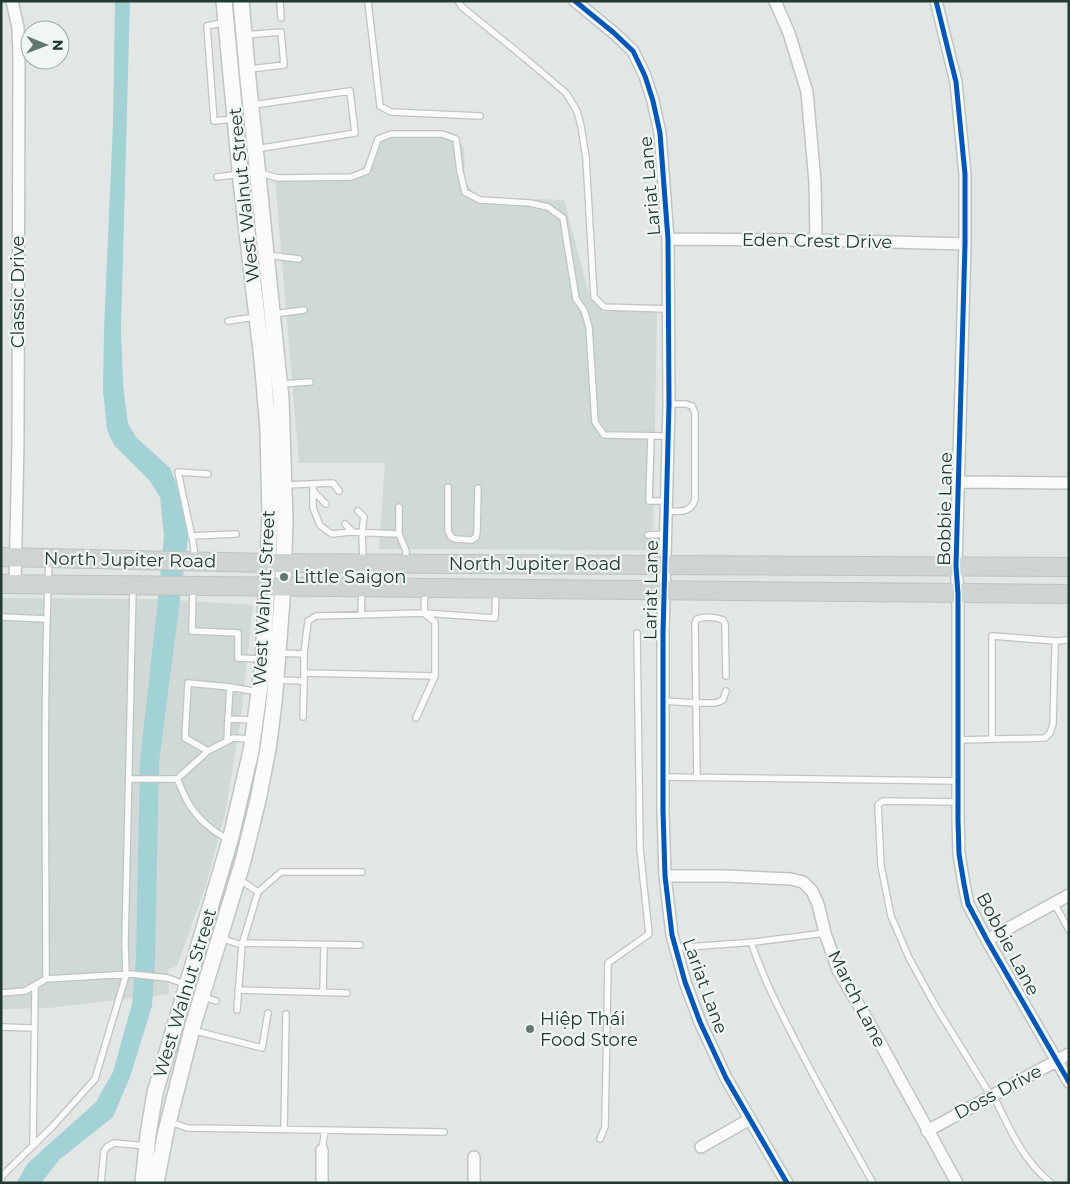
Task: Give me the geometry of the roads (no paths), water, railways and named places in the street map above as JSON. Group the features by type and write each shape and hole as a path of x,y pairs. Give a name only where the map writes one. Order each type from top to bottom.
{"main road":[{"name":"West Walnut Street","path":"156,1183 168,1121 185,1056 192,1030 209,999 219,938 249,838 258,800 268,749 278,653 275,586 276,562 270,515 265,316 266,255 247,69 224,1"},
{"name":"West Walnut Street","path":"241,1 235,29 236,118 241,174 250,250 261,261 268,306 265,316 279,382 285,520 276,562"},
{"name":"North Jupiter Road","path":"8,557 363,563 1069,567"},
{"path":"496,564 496,588"},
{"name":"North Jupiter Road","path":"8,584 1069,594"},
{"name":"West Walnut Street","path":"143,1183 155,1093 230,840 247,774 275,586"},
{"path":"247,774 251,792 244,825 246,835 249,838"},
{"path":"230,840 235,842 238,854 237,878"},
{"path":"202,935 203,946 196,968 196,980 197,989 209,999"},
{"path":"185,1056 190,994 187,985"}],"street":[{"name":"Classic Drive","path":"8,584 8,557 18,443 19,54 18,27 12,1"},
{"name":"Lariat Lane","path":"576,1 633,52 645,76 653,100 660,133 668,239 669,404 664,590 663,778 665,876 672,935 685,982 700,1022 726,1078 787,1183"},
{"path":"775,1 789,33 807,92 815,182 816,240"},
{"name":"Bobbie Lane","path":"936,1 956,82 965,174 966,244 956,566 958,594 959,854 968,904 1069,1082"},
{"name":"Eden Crest Drive","path":"668,239 966,244"},
{"path":"959,482 1069,483"},
{"name":"March Lane","path":"665,876 791,879 803,882 812,891 818,904 825,933 838,970 868,1021 956,1183"},
{"path":"987,940 1069,895"},
{"name":"Doss Drive","path":"927,1131 1069,1054"},
{"path":"702,1147 750,1119"},
{"path":"322,1150 322,1183"},
{"path":"474,1157 474,1183"}],"lane":[{"path":"280,1 281,18"},
{"path":"368,1 380,106 391,112 480,116"},
{"path":"458,1 462,7 566,94 577,112 586,158 594,297 604,307 668,309"},
{"path":"236,118 214,121 207,26 281,32 284,65 247,69"},
{"path":"251,106 350,91 355,133 255,149"},
{"path":"217,177 258,172 278,178 351,177 366,171 378,139 391,134 442,134 456,139 460,172 465,192 480,200 530,203 548,207 563,218 576,299 584,310 589,327 595,422 604,435 668,436"},
{"path":"266,255 299,260"},
{"path":"228,321 304,310"},
{"path":"279,382 310,382"},
{"path":"650,436 649,501 688,511 693,506 695,500 695,413 692,406 669,404"},
{"path":"193,561 191,536 178,472 208,474"},
{"path":"284,485 332,483 339,491"},
{"path":"313,484 313,508 320,525 332,534 353,532 399,534"},
{"path":"448,487 448,531 451,537 456,539 472,540 476,537 477,532 478,488"},
{"path":"313,491 326,504"},
{"path":"399,507 399,534 406,550 407,563"},
{"path":"358,512 364,517 362,532 363,563"},
{"path":"346,524 353,532"},
{"path":"191,536 236,534"},
{"path":"648,534 666,534"},
{"path":"46,979 44,706 49,558"},
{"path":"1,1180 2,1176 53,1126 95,1079 128,974 125,954 135,585"},
{"path":"190,586 192,631 238,633 238,658 264,659"},
{"path":"361,615 362,587"},
{"path":"424,613 425,588"},
{"path":"303,717 304,654 308,621 316,616 424,613 495,618 496,588"},
{"path":"416,718 435,676 435,622 424,613"},
{"path":"1,617 46,620"},
{"path":"697,778 695,623 697,619 719,618 723,620 725,624 726,676"},
{"path":"600,1139 605,1127 608,963 649,934 640,849 638,633"},
{"path":"992,740 992,636 1056,641 1069,640"},
{"path":"958,740 1045,738 1050,733 1053,724 1054,647 1056,641"},
{"path":"278,653 304,654"},
{"path":"304,673 435,676"},
{"path":"276,680 304,681"},
{"path":"208,751 185,738 188,683 260,692"},
{"path":"227,742 230,687"},
{"path":"663,701 716,703 722,700 726,691"},
{"path":"228,719 256,721"},
{"path":"131,779 177,779 208,751 233,738 253,740"},
{"path":"663,778 958,781"},
{"path":"177,779 189,804 202,821 230,840"},
{"path":"958,802 883,801 878,805 881,866 891,916 909,958 935,1005 992,1095 1026,1158 1050,1183"},
{"path":"237,1010 242,944 258,892 281,872 362,872"},
{"path":"237,878 258,892"},
{"path":"1054,903 1069,930"},
{"path":"676,948 752,942 825,933"},
{"path":"219,938 242,944 360,946"},
{"path":"752,942 760,969 775,1001 808,1066 873,1183"},
{"path":"323,992 324,945"},
{"path":"1,993 25,991 46,979 128,974 168,978 187,985"},
{"path":"33,1146 35,986"},
{"path":"238,990 347,993"},
{"path":"192,1030 262,1048 268,1013"},
{"path":"284,1129 286,1014"},
{"path":"1,1027 34,1028"},
{"path":"168,1121 187,1128 444,1132"},
{"path":"322,1150 325,1130"},
{"path":"101,1183 106,1147 114,1143 147,1146"}],"water":[{"path":"115,1 130,1 121,329 123,384 128,424 136,437 170,468 177,485 188,538 159,762 155,960 152,1006 130,1077 113,1117 59,1160 41,1183 16,1183 28,1163 96,1102 113,1072 132,1004 136,958 140,761 164,536 160,497 149,480 114,445 107,430 103,390 113,124"}],"place":[{"name":"Little Saigon","path":"284,577"},
{"name":"Hiệp Thái Food Store","path":"530,1029"}]}
